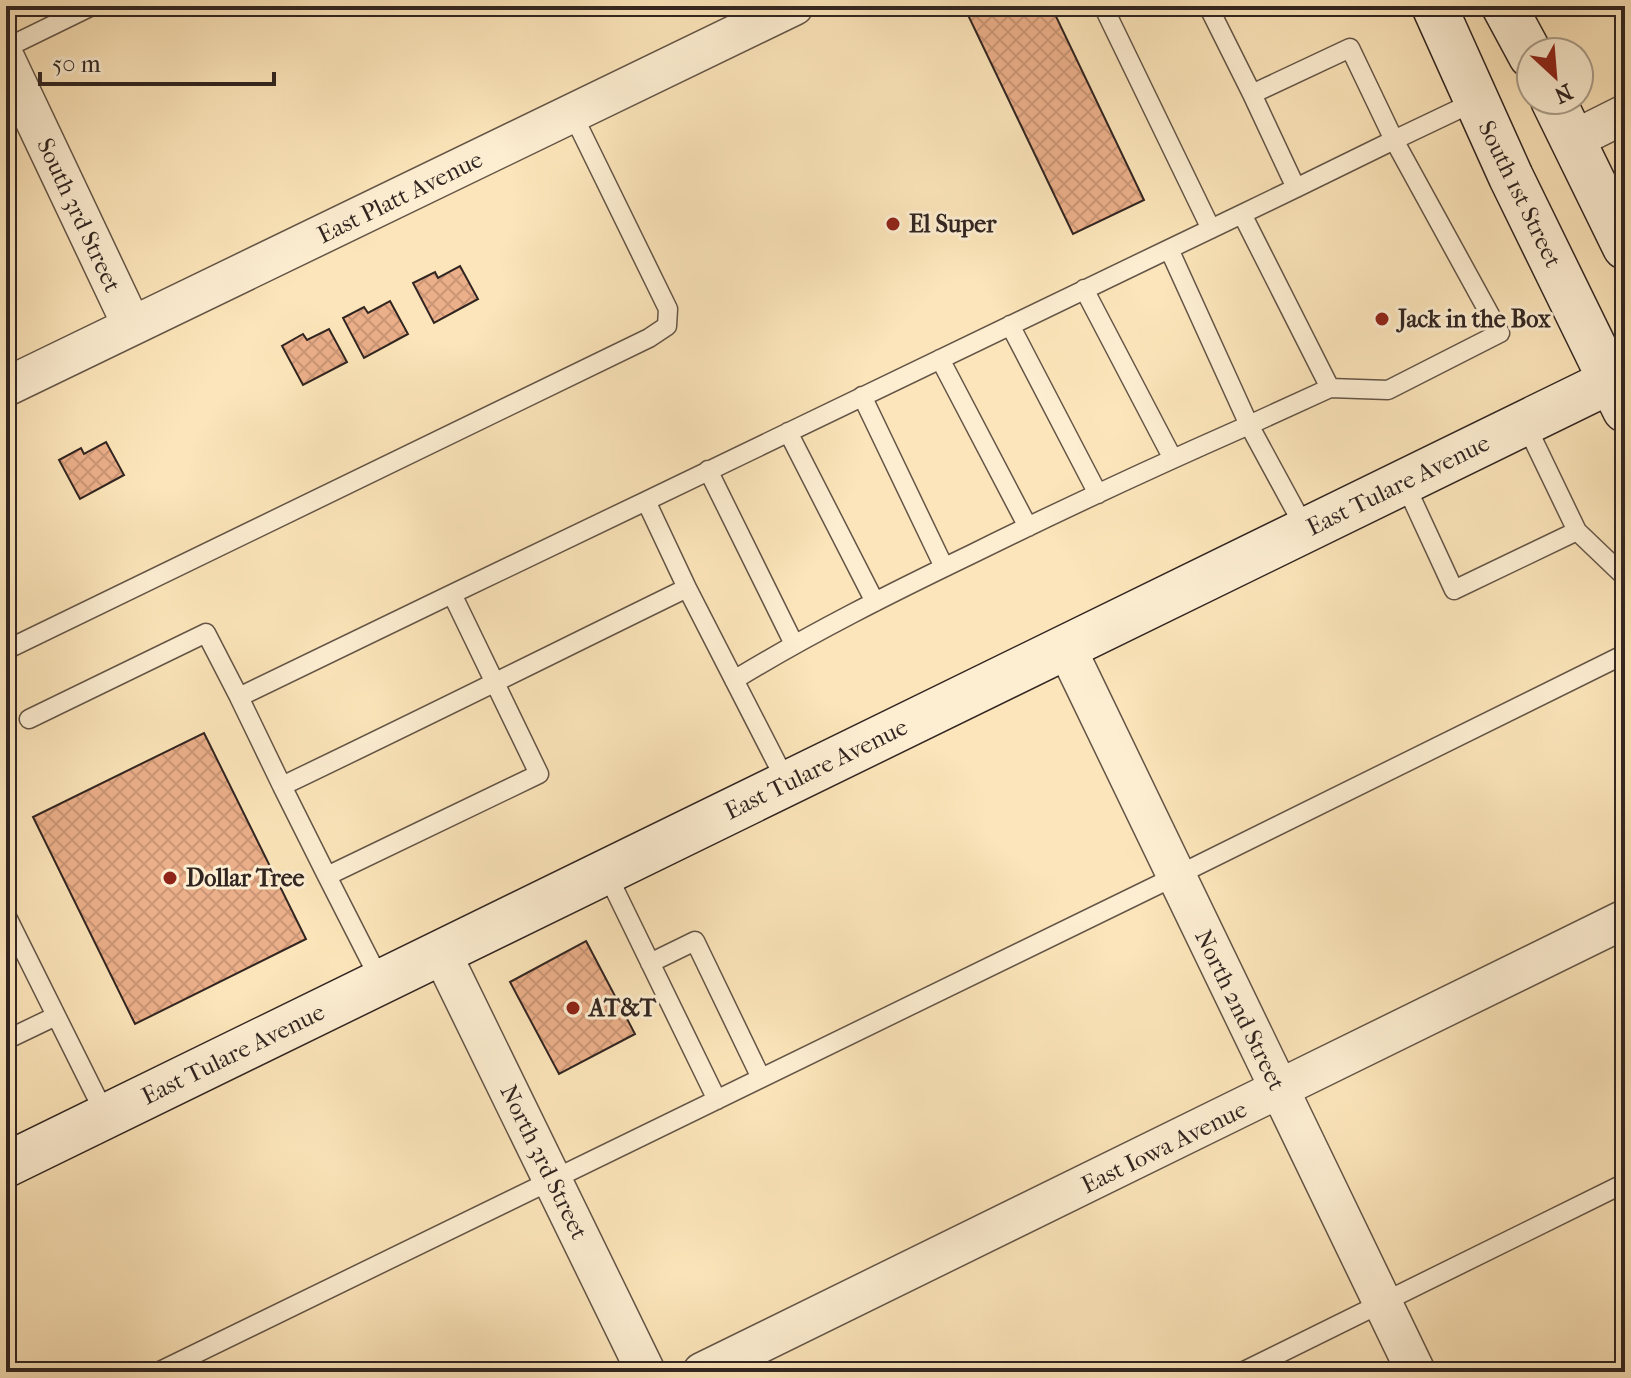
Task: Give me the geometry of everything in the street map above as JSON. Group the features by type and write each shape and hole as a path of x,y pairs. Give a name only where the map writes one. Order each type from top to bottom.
{"main road":[{"name":"South 1st Street","path":"1434,6 1476,101 1620,388"},
{"path":"1504,6 1520,36"},
{"path":"1561,116 1625,247"},
{"name":"East Tulare Avenue","path":"6,1165 1525,423 1620,388"}],"street":[{"name":"East Platt Avenue","path":"6,387 794,6"},
{"name":"South 3rd Street","path":"6,60 132,326"},
{"path":"1573,140 1625,114"},
{"name":"North 2nd Street","path":"1066,647 1416,1372"},
{"name":"East Iowa Avenue","path":"702,1372 1625,919"},
{"name":"North 3rd Street","path":"441,952 646,1372"}],"lane":[{"path":"6,48 92,6"},
{"path":"1103,6 1211,229"},
{"path":"1208,6 1296,188"},
{"path":"734,680 794,644 944,567 1173,459 1330,388 1388,390 1500,333 1394,140 1350,48 1252,94"},
{"path":"239,697 1476,101"},
{"path":"6,650 635,345 667,326 668,309 573,115"},
{"path":"1242,214 1330,388"},
{"path":"1169,249 1249,425 1306,530"},
{"path":"1084,289 1173,459"},
{"path":"1010,325 1098,494"},
{"path":"940,359 1028,527"},
{"path":"862,396 944,567"},
{"path":"1525,423 1577,531 1625,574"},
{"path":"788,432 875,602"},
{"path":"708,470 794,644"},
{"path":"1404,482 1454,590 1577,531"},
{"path":"646,501 787,783"},
{"path":"282,786 687,588"},
{"path":"327,876 539,774 452,594"},
{"path":"29,719 206,633 381,982"},
{"path":"158,1372 1625,654"},
{"path":"606,872 717,1100"},
{"path":"6,915 106,1116"},
{"path":"650,963 695,941 761,1078"},
{"path":"6,1040 56,1016"},
{"path":"1242,1372 1625,1183"}],"building":[{"path":"981,6 1051,6 1144,200 1073,234 967,13"},
{"path":"460,266 478,299 434,323 413,283 435,272 438,278"},
{"path":"390,301 408,334 364,358 343,318 364,307 368,313"},
{"path":"329,329 347,362 303,385 282,346 303,334 307,340"},
{"path":"106,442 124,475 80,499 59,460 81,448 84,454"},
{"name":"Dollar Tree","path":"204,733 306,939 135,1024 33,817"},
{"name":"AT&T","path":"586,941 635,1034 559,1074 510,982"}],"place":[{"name":"El Super","path":"893,224"},
{"name":"Jack in the Box","path":"1382,319"},
{"name":"Dollar Tree","path":"170,878"},
{"name":"AT&T","path":"573,1008"}]}
